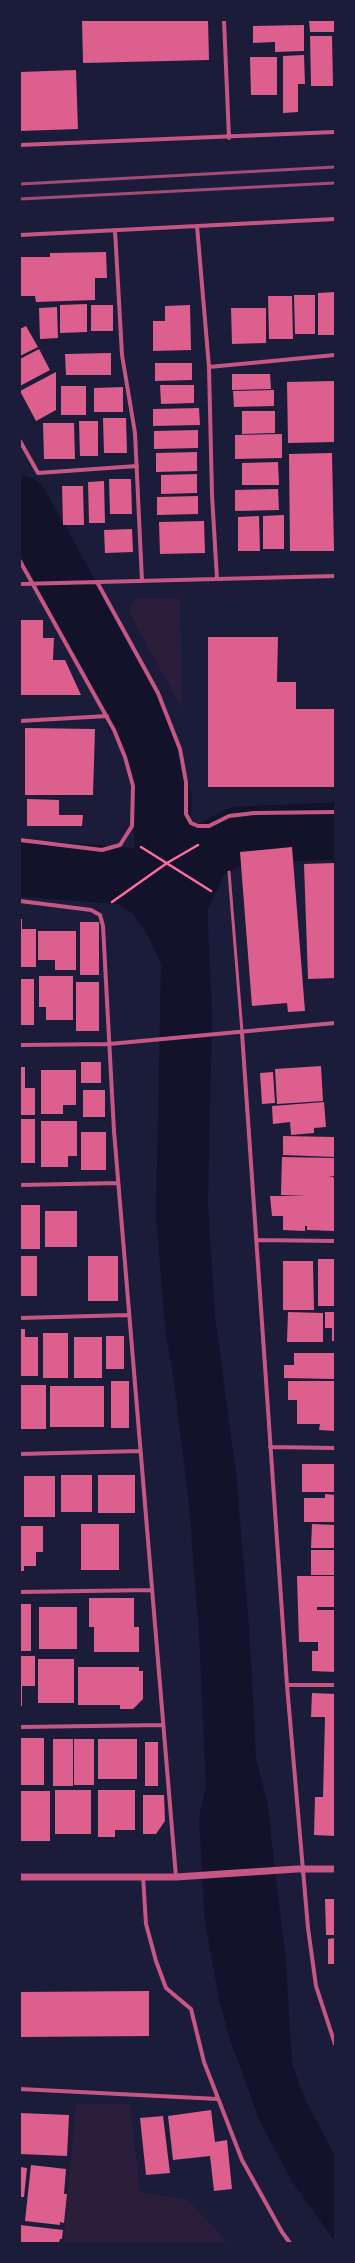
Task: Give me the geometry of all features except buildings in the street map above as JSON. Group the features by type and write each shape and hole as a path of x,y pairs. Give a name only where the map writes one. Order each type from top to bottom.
{"street":[{"path":"224,20 229,138"},
{"path":"20,145 229,138 335,132"},
{"path":"20,235 335,219"},
{"path":"197,226 209,367 212,495 217,579"},
{"path":"115,230 122,355 135,433 142,581"},
{"path":"209,367 335,355"},
{"path":"20,441 38,473 137,466"},
{"path":"20,561 107,716 125,758 133,786 132,826 120,845 102,850 20,840"},
{"path":"20,584 335,576"},
{"path":"97,582 158,694 173,730 184,767 186,814 191,823 198,826 209,826 229,816 254,813 335,812"},
{"path":"20,720 107,716"},
{"path":"20,901 91,910 100,915 103,926 109,1044 128,1315 176,1877"},
{"path":"20,1045 109,1044 335,1023"},
{"path":"242,1032 300,1869 312,1968 321,2003 335,2044"},
{"path":"20,1185 118,1183"},
{"path":"256,1240 335,1241"},
{"path":"20,1318 128,1315"},
{"path":"270,1447 335,1448"},
{"path":"20,1454 139,1451"},
{"path":"20,1592 152,1590"},
{"path":"287,1685 335,1685"},
{"path":"20,1727 162,1725"},
{"path":"20,1877 176,1877 187,1874 335,1869"},
{"path":"143,1876 146,1924 156,1961 166,1988 191,2009 204,2062 242,2160 282,2232 290,2243"},
{"path":"20,2089 218,2099"}],"lane":[{"path":"229,872 242,1032"}],"path":[{"path":"110,904 167,863 200,844"},
{"path":"138,845 212,892"}],"shaded area":[{"path":"135,598 180,599 182,709 129,612"},
{"path":"179,836 202,849 217,862 211,872 207,900 212,1016 208,1203 215,1317 236,1474 249,1628 256,1759 267,1801 286,1963 292,2065 306,2101 335,2156 335,2242 292,2181 260,2122 229,2036 219,1999 205,1921 199,1818 206,1785 199,1633 189,1504 173,1373 166,1335 156,1215 161,964 139,916 103,894 103,863 134,864 149,838"},
{"path":"76,2104 130,2104 140,2192 187,2199 228,2243 63,2243"}],"waterway":[{"path":"20,504 96,640 149,742 163,798 163,862 171,916"},
{"path":"172,919 202,854 239,835 335,831"},
{"path":"20,868 127,876 153,893 167,913"}],"railway":[{"path":"20,184 335,167"},
{"path":"20,199 335,183"}]}
